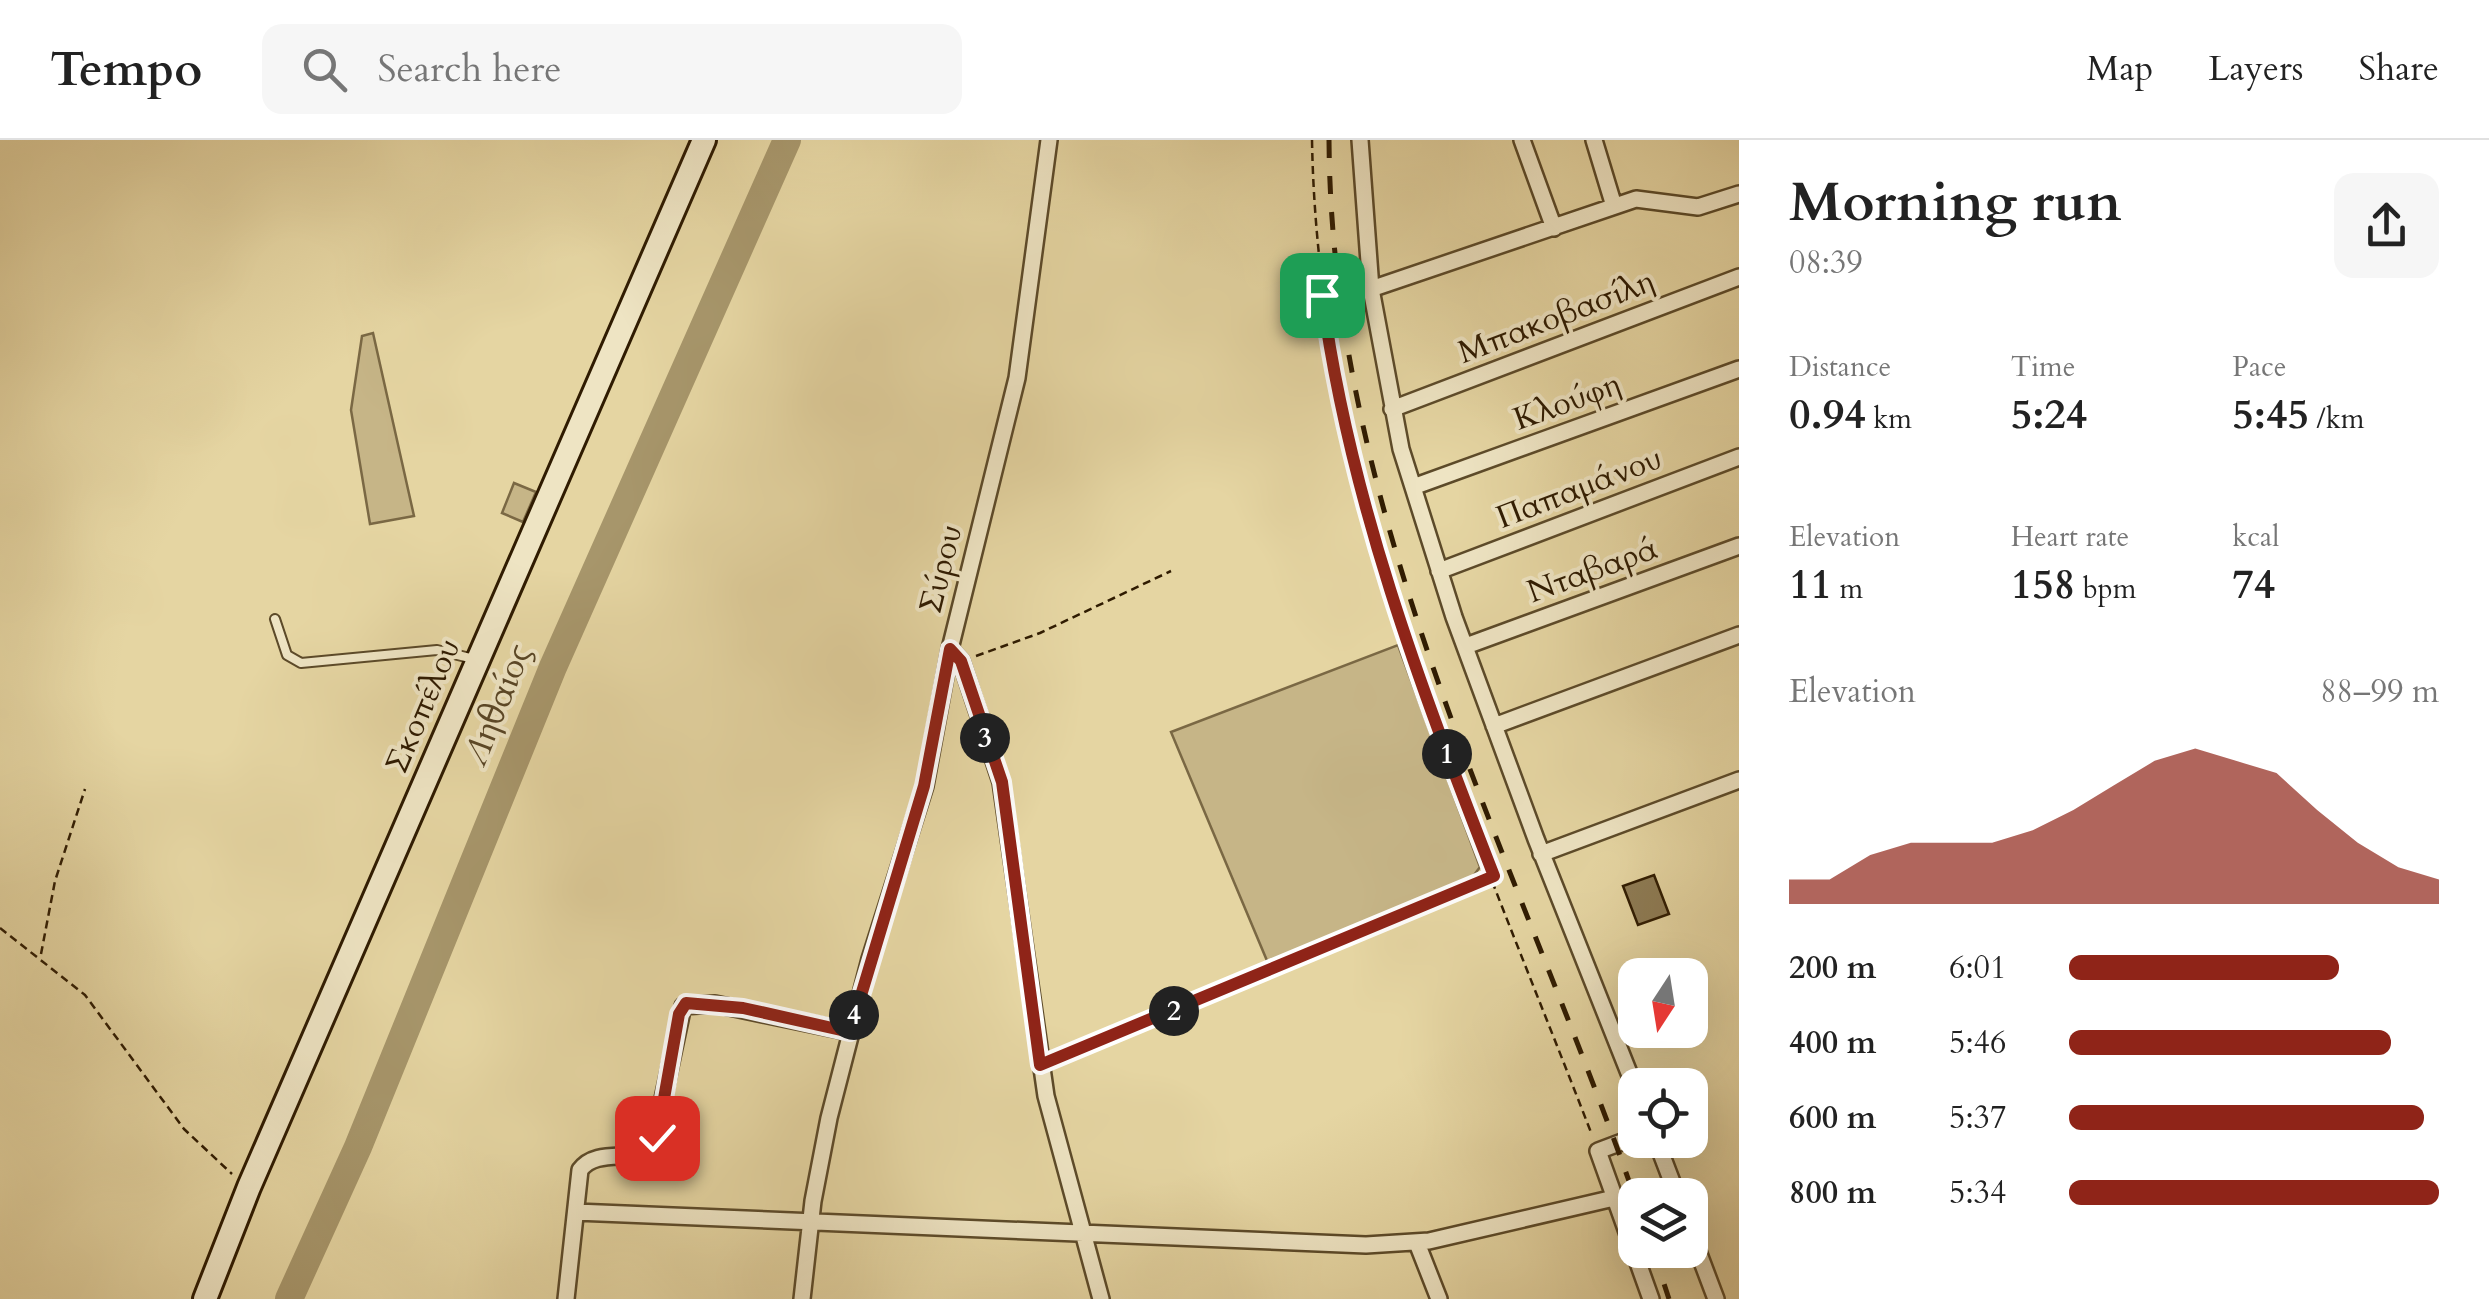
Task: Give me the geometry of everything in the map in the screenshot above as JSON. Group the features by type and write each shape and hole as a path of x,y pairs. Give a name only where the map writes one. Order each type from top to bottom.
{"main road":[{"name":"Σκοπέλου","path":"204,1299 249,1187 704,140"}],"street":[{"name":"Σύρου","path":"802,1299 810,1221 850,1032 924,786 1024,346 1050,140"},
{"path":"1360,140 1371,289 1392,409 1413,488 1541,854 1627,1068"},
{"path":"1522,140 1554,228"},
{"path":"1594,140 1614,206"},
{"path":"1371,289 1614,206 1653,199 1698,207 1739,194"},
{"name":"Μπακοβασίλη","path":"1392,409 1739,277"},
{"name":"Κλούφη","path":"1413,488 1739,369"},
{"name":"Παπαμάνου","path":"1440,571 1739,456"},
{"name":"Νταβαρά","path":"1466,646 1739,546"},
{"path":"1494,726 1739,636"},
{"path":"955,655 1002,782 1040,1065 1052,1127 1101,1299"},
{"path":"1541,854 1739,780"},
{"path":"566,1299 579,1176 586,1162 652,1150 679,1014 686,1003 743,1008 850,1032"},
{"path":"1618,1143 1598,1150 1651,1299"},
{"path":"576,1212 1366,1246 1417,1243 1614,1198"},
{"path":"1417,1243 1440,1299"},
{"path":"1704,1268 1716,1299"}],"lane":[{"path":"275,619 287,655 301,664 436,650 478,661"}],"path":[{"path":"1312,140 1315,238 1349,454 1400,625 1598,1150"},
{"path":"955,655 1040,632 1171,571"},
{"path":"40,956 56,881 85,789"},
{"path":"1040,1065 1494,876"},
{"path":"0,928 40,956 116,1031 142,1077 184,1128 249,1187"}],"shaded area":[{"path":"373,333 414,516 370,524 351,410 362,336"},
{"path":"514,483 536,492 523,522 502,513"},
{"path":"1398,645 1480,867 1471,879 1268,963 1171,732"}],"building":[{"path":"1654,875 1669,914 1638,925 1623,886"}],"waterway":[{"name":"Ληθαίος","path":"289,1299 358,1147 553,667 787,140"}],"railway":[{"path":"1329,140 1338,279 1361,415 1395,548 1437,680 1628,1178"},
{"path":"1659,1268 1669,1299"}],"route":[{"path":"657,1138 679,1014 686,1003 743,1008 850,1032 924,786 950,649 961,661 1002,782 1040,1065 1494,876 1436,726 1368,525 1349,454 1322,295"}]}
